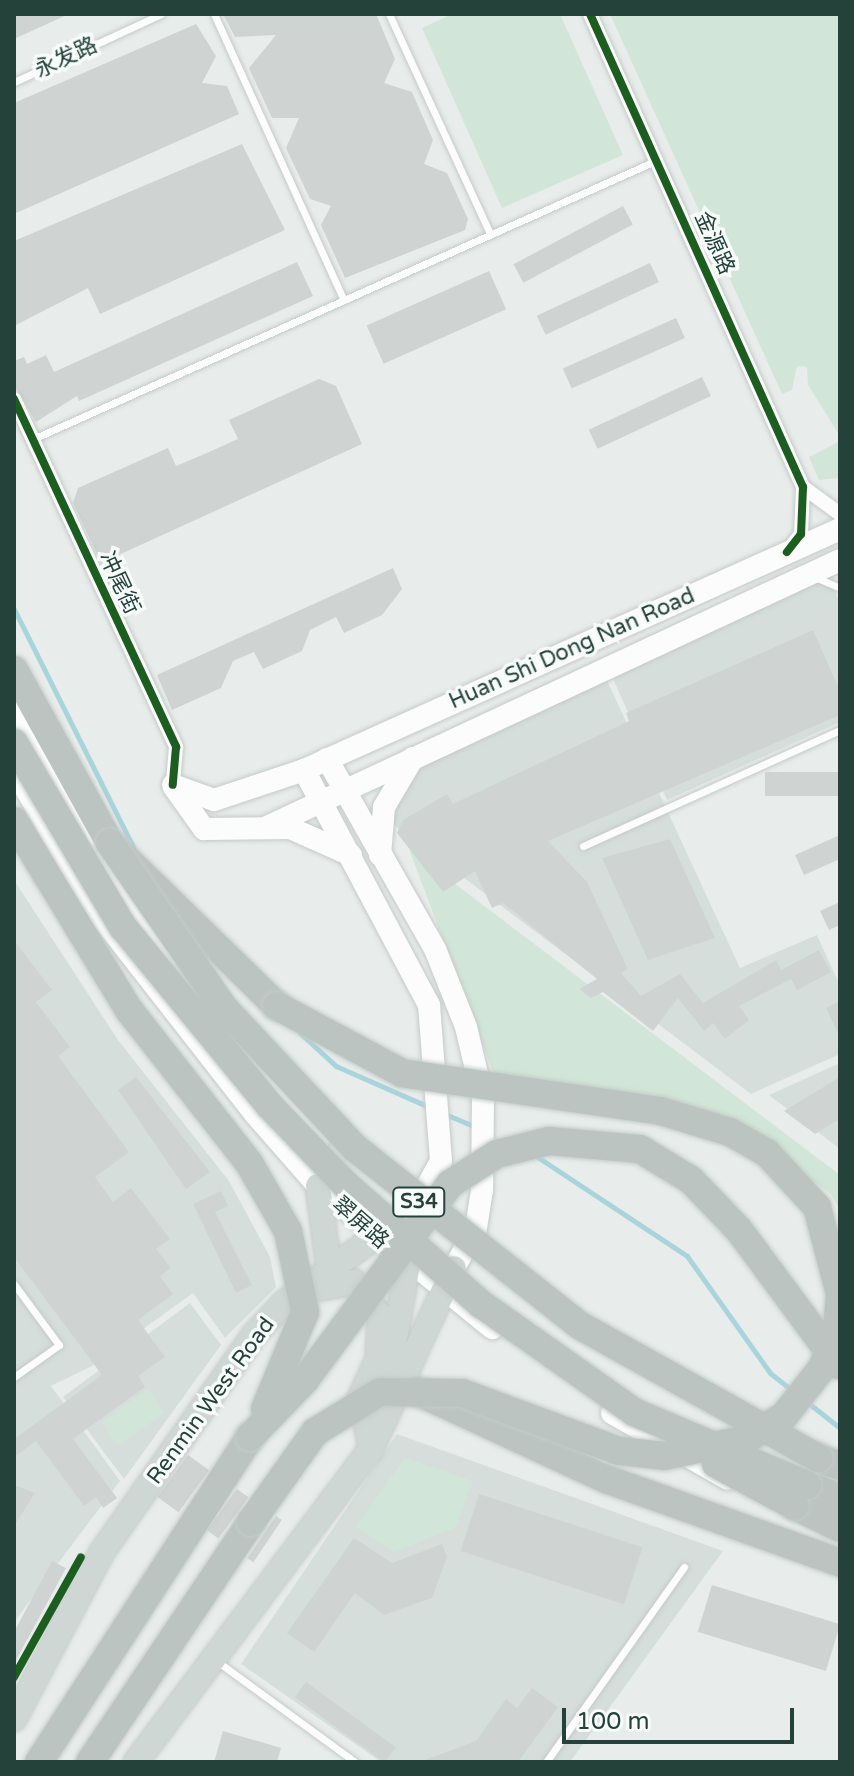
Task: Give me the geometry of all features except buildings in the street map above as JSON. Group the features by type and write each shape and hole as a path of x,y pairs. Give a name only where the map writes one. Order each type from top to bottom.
{"highway":[{"name":"S34","path":"14,670 110,843 223,1007 378,1168 579,1325 840,1466"},
{"name":"S34","path":"14,743 123,927 315,1156 481,1304 634,1412 840,1498"},
{"path":"14,821 129,1010 249,1163 297,1254 305,1312 300,1335 250,1437 40,1761"},
{"path":"90,1762 315,1432 380,1392 412,1389 462,1393 619,1451 664,1456 747,1439 784,1416 822,1368 837,1329 840,1294 829,1237 796,1178 730,1132 661,1111 459,1087 402,1073 341,1045 277,1006 110,843"},
{"path":"250,1437 305,1380 450,1184 497,1154 549,1141 627,1146 691,1180 739,1230 840,1366"},
{"path":"412,1389 606,1479 840,1563"},
{"path":"634,1412 840,1530"}],"main road":[{"name":"Huan Shi Dong Nan Road","path":"173,785 214,800 304,770 840,529"},
{"name":"Huan Shi Dong Nan Road","path":"269,826 840,560"},
{"name":"翠屏路","path":"14,704 157,944 258,1070 399,1217 454,1268"},
{"path":"380,857 384,807 415,756"},
{"path":"136,1762 216,1660 371,1449 442,1293 476,1229 482,1190 483,1099 435,949 327,759"},
{"name":"Renmin West Road","path":"14,1719 102,1552 254,1335 284,1303 399,1217 441,1161 429,1005 352,855 304,770"},
{"name":"翠屏路","path":"17,781 98,913 318,1186 442,1293 624,1422 840,1530"},
{"path":"173,785 204,829 269,826 310,834 352,855"},
{"path":"318,1186 329,1268"},
{"path":"386,1413 408,1264 399,1217"},
{"path":"454,1268 639,1399 840,1504"},
{"path":"284,1303 341,1281 372,1297 382,1340 361,1396 371,1449"}],"street":[{"name":"金源路","path":"590,14 803,487"},
{"name":"冲尾街","path":"14,399 176,747 173,785"},
{"path":"803,487 840,514"},
{"path":"787,552 801,534 803,487"}],"lane":[{"name":"永发路","path":"14,82 161,14"},
{"path":"214,14 344,300"},
{"path":"389,14 490,234"},
{"path":"33,439 657,159"},
{"path":"795,581 817,578 840,588"},
{"path":"583,846 840,730"},
{"path":"14,1284 59,1345 14,1377"},
{"path":"546,1762 684,1567"},
{"path":"216,1660 355,1762"}],"shaded area":[{"path":"827,575 840,603 840,722 667,800 610,672"},
{"path":"604,674 740,968 817,935 840,986 840,1054 751,1094 386,819 407,764"},
{"path":"14,880 118,1040 229,1181 270,1257 276,1287 225,1338 193,1293 92,1366 51,1386 120,1481 14,1622"},
{"path":"840,1063 840,1149 769,1095"},
{"path":"190,1303 221,1345 124,1479 63,1397"},
{"path":"397,1434 723,1551 570,1762 381,1762 241,1664"}],"green space":[{"path":"452,14 560,14 623,155 502,208 422,28"},
{"path":"610,14 840,14 840,436 808,385 807,367 797,366 792,390 782,394"},
{"path":"840,441 840,478 819,480 809,457"},
{"path":"409,849 840,1175 840,1211 831,1194 753,1136 498,1085"},
{"path":"148,1389 165,1413 118,1445 101,1422"},
{"path":"405,1458 472,1481 456,1527 394,1552 356,1527"}],"waterway":[{"path":"14,609 133,847"},
{"path":"300,1033 336,1066 429,1107"},
{"path":"445,1114 476,1127"},
{"path":"536,1156 687,1256 770,1373 793,1391"},
{"path":"807,1402 840,1428"}],"cycle path":[{"path":"590,14 803,487 801,534 787,552"},
{"path":"14,399 176,747 173,785"},
{"path":"14,1677 81,1557"}]}
